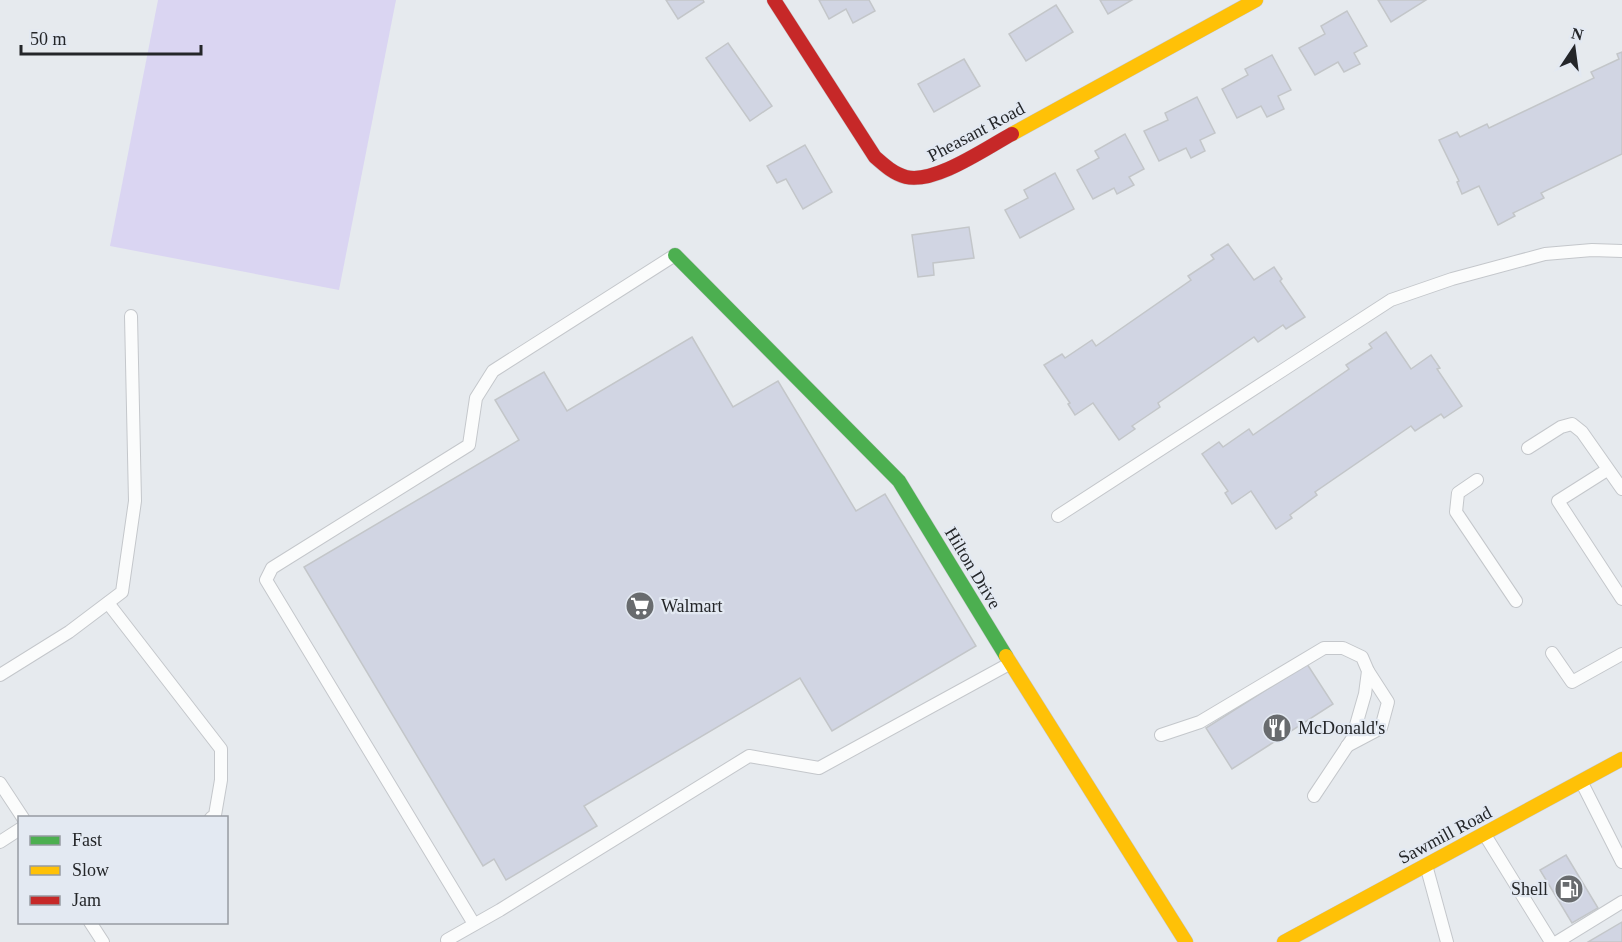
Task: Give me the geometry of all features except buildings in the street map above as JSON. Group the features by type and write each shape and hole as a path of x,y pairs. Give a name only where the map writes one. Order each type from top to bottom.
{"street":[{"name":"Pheasant Road","path":"774,0 875,157 894,173 909,178 939,174 1256,0"},
{"name":"Hilton Drive","path":"675,255 899,481 1186,942"},
{"name":"Sawmill Road","path":"1284,942 1622,759"}],"lane":[{"path":"1058,516 1391,300 1452,279 1545,254 1622,250"},
{"path":"474,924 266,580 272,568 469,445 476,398 493,371 675,255"},
{"path":"0,675 69,632 122,592 135,501 131,316"},
{"path":"1528,448 1561,427 1572,424 1582,432 1622,489"},
{"path":"1607,470 1558,501 1622,599"},
{"path":"1477,480 1458,493 1456,512 1516,601"},
{"path":"108,603 221,749 221,780 213,816"},
{"path":"1161,735 1200,722 1324,648 1343,648 1362,657 1368,671 1388,702 1381,728 1347,746"},
{"path":"1552,653 1572,682 1622,654"},
{"path":"447,940 748,756 819,768 1011,663"},
{"path":"1314,796 1352,739 1365,694 1368,671"},
{"path":"1581,782 1622,862"},
{"path":"0,783 21,816"},
{"path":"0,842 18,831"},
{"path":"1485,834 1551,942"},
{"path":"1426,865 1447,942"},
{"path":"1557,942 1622,902"},
{"path":"91,924 103,942"}],"shaded area":[{"path":"158,0 396,0 339,290 110,246"}],"traffic: fast":[{"path":"675,255 899,481 1006,656"}],"traffic: slow":[{"path":"1012,134 1256,0"},
{"path":"1006,656 1186,942"},
{"path":"1284,942 1622,759"}],"traffic: jam":[{"path":"774,0 875,157 893,171 906,177 918,178 931,175 960,163 1012,134"}],"place":[{"name":"Walmart","path":"640,606"},
{"name":"McDonald's","path":"1277,728"},
{"name":"Shell","path":"1569,889"}]}
